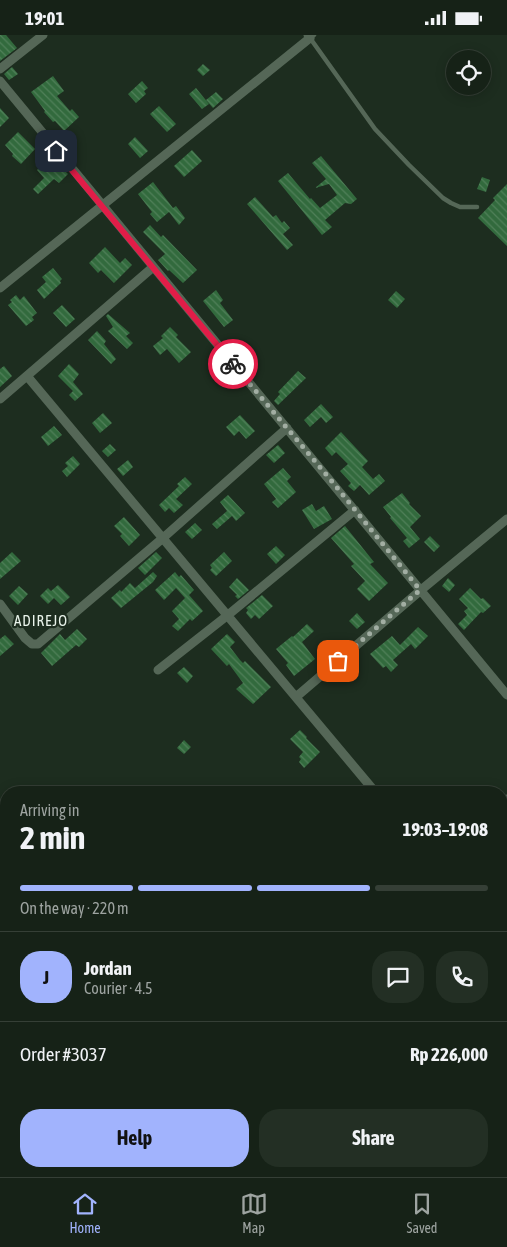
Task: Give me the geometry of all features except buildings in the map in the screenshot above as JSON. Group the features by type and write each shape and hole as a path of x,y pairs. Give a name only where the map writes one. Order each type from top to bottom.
{"street":[{"path":"0,69 43,35"},
{"path":"0,288 311,36"},
{"path":"0,81 507,695"},
{"path":"0,399 152,267"},
{"path":"27,376 370,786"},
{"path":"0,604 25,638 32,645 38,643 163,538 287,428"},
{"path":"158,670 228,615 355,509"},
{"path":"296,697 420,590 507,519"}],"lane":[{"path":"311,36 375,129 408,165 443,198 451,203 460,207 477,207"}],"way so far":[{"path":"233,364 420,590 338,661"}],"district":[{"name":"ADIREJO","path":"41,620"}],"route":[{"path":"56,151 233,364"}]}
